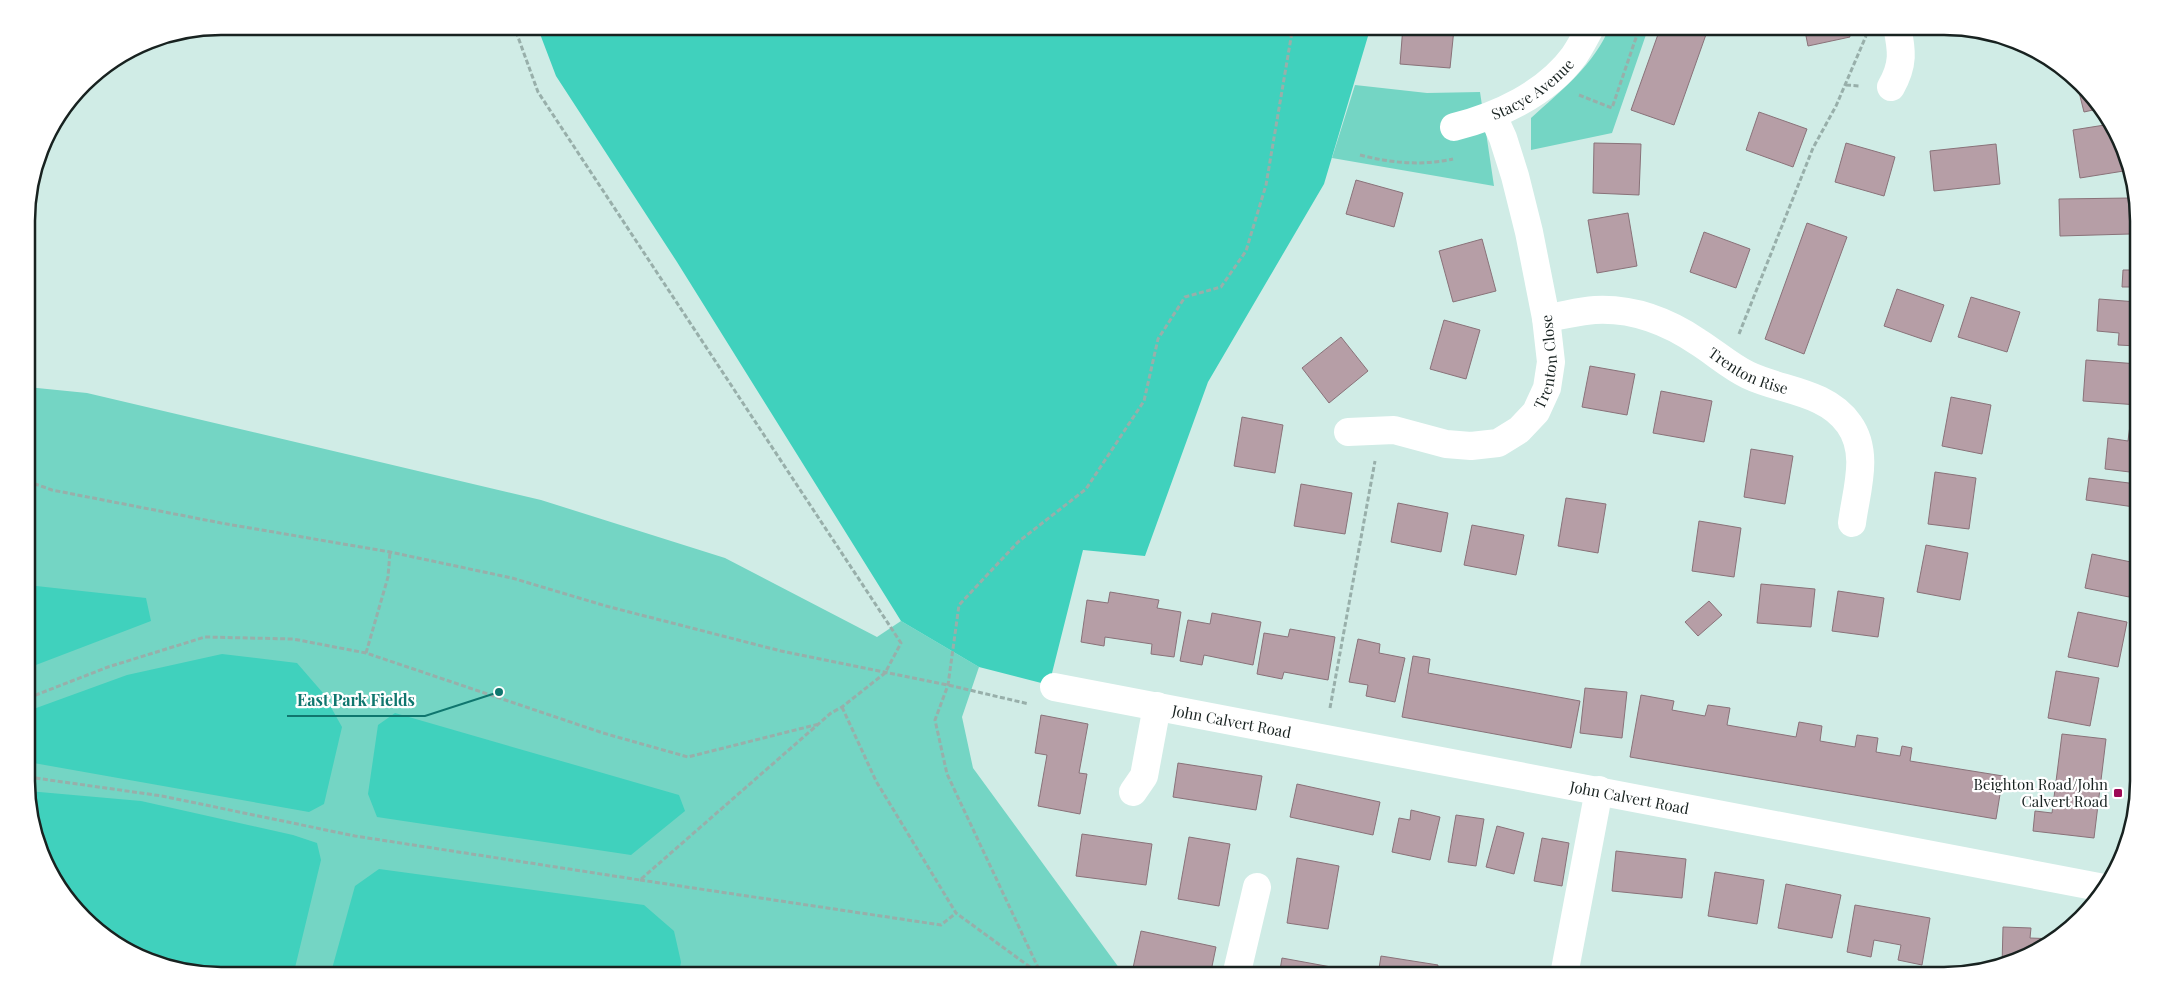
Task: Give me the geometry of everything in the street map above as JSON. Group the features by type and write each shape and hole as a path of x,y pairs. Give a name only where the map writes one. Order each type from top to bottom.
{"street":[{"name":"Stacye Avenue","path":"1454,128 1493,116 1526,98 1547,83 1573,57 1586,35"},
{"path":"1891,86 1899,73 1902,52 1899,35"},
{"name":"Trenton Close","path":"1348,432 1394,430 1446,444 1471,446 1498,443 1519,430 1536,412 1547,388 1551,362 1546,318 1529,232 1515,176 1503,138 1493,116"},
{"name":"Trenton Rise","path":"1546,318 1595,310 1634,313 1660,320 1689,336 1748,375 1826,403 1849,422 1860,450 1860,469 1852,523"},
{"name":"John Calvert Road","path":"1045,697 1157,706 2097,887"},
{"name":"John Calvert Road","path":"1133,792 1144,776 1157,706"},
{"path":"1566,967 1599,790"},
{"path":"1238,967 1257,887"}],"path":[{"path":"517,35 538,92 901,643 885,673 842,707 831,713 640,880"},
{"path":"1038,967 947,774 935,720 948,685 959,605 1018,542 1086,489 1144,401 1158,339 1186,297 1221,287 1246,252 1266,185 1291,35"},
{"path":"1578,95 1612,108 1637,35"},
{"path":"1739,335 1813,148 1836,106 1867,35"},
{"path":"1360,155 1404,164 1440,162 1455,159"},
{"path":"1324,738 1376,453"},
{"path":"35,484 52,490 136,507 390,552 512,578 606,606 762,646 885,673 948,685 1045,697"},
{"path":"366,653 388,577 390,552"},
{"path":"35,695 108,667 205,636 293,639 366,653 603,732 688,757 819,724"},
{"path":"842,707 876,781 956,913 1030,967"},
{"path":"35,778 162,796 355,836 941,925 956,913"}],"green space":[{"path":"540,35 1368,35 1324,184 1208,382 1145,556 1083,550 1049,685 979,667 901,621 677,262 556,76"},
{"path":"1606,35 1646,35 1612,133 1531,150 1531,118 1576,76 1596,53"},
{"path":"1355,85 1427,93 1480,92 1494,186 1332,158"},
{"path":"35,388 87,393 541,500 725,558 877,637 901,621 979,667 962,717 973,768 1118,967 209,967 173,961 150,953 118,936 98,921 81,904 66,884 54,863 41,829 35,793"},
{"path":"35,586 146,598 151,621 35,665"},
{"path":"222,654 297,663 323,693 342,727 324,804 309,812 35,763 35,708 127,675"},
{"path":"395,713 679,795 685,811 631,855 377,817 368,794 378,725"},
{"path":"35,792 141,801 293,835 317,843 321,860 295,967 209,967 173,961 139,948 118,936 98,921 81,904 66,884 49,852 41,829"},
{"path":"379,869 644,905 674,931 681,962 680,967 332,967 355,886"}],"building":[{"path":"1402,35 1453,35 1450,68 1400,64"},
{"path":"1658,35 1706,35 1674,125 1631,110"},
{"path":"1806,35 1850,35 1850,37 1808,46"},
{"path":"2080,94 2093,110 2084,112"},
{"path":"1759,112 1807,129 1793,167 1746,150"},
{"path":"2103,125 2116,150 2123,171 2080,178 2073,130"},
{"path":"1594,143 1641,144 1639,195 1593,193"},
{"path":"1846,143 1895,157 1884,196 1835,182"},
{"path":"1996,144 2000,184 1934,191 1930,151"},
{"path":"1356,180 1403,193 1394,227 1346,214"},
{"path":"2128,198 2130,234 2060,236 2059,199"},
{"path":"1628,213 1637,266 1597,273 1588,220"},
{"path":"1807,223 1847,237 1804,354 1765,339"},
{"path":"1704,232 1750,249 1736,288 1690,272"},
{"path":"1482,239 1496,291 1453,302 1439,251"},
{"path":"2123,270 2130,270 2130,287 2122,287"},
{"path":"1897,289 1944,305 1931,342 1884,326"},
{"path":"1971,297 2020,312 2007,352 1958,337"},
{"path":"2099,299 2130,301 2130,346 2118,345 2119,333 2097,331"},
{"path":"1444,320 1480,330 1466,379 1430,369"},
{"path":"1341,337 1368,371 1329,403 1302,368"},
{"path":"2086,360 2130,363 2130,404 2083,401"},
{"path":"1590,366 1635,374 1627,415 1582,407"},
{"path":"1661,391 1712,401 1704,442 1653,433"},
{"path":"1951,397 1991,405 1982,454 1942,446"},
{"path":"1242,417 1283,425 1275,473 1234,466"},
{"path":"2130,425 2130,472 2105,469 2108,438 2128,441"},
{"path":"1751,449 1793,456 1785,504 1744,497"},
{"path":"1935,472 1976,478 1969,529 1928,524"},
{"path":"2089,478 2130,483 2130,506 2086,500"},
{"path":"1301,484 1352,493 1345,534 1294,526"},
{"path":"1566,498 1606,504 1598,553 1558,546"},
{"path":"1398,503 1448,513 1441,552 1391,542"},
{"path":"1699,521 1741,528 1734,577 1692,571"},
{"path":"1472,525 1524,535 1516,575 1464,565"},
{"path":"1926,545 1968,553 1960,600 1917,592"},
{"path":"2092,554 2130,562 2129,597 2085,588"},
{"path":"1761,584 1815,589 1811,627 1757,623"},
{"path":"1838,591 1884,598 1878,637 1832,631"},
{"path":"1110,592 1159,600 1157,608 1181,612 1174,657 1151,654 1152,644 1105,637 1104,646 1081,642 1087,600 1108,603"},
{"path":"1709,601 1722,615 1698,636 1685,622"},
{"path":"2078,612 2127,622 2118,667 2068,657"},
{"path":"1212,613 1261,622 1253,665 1204,655 1202,665 1180,661 1188,620 1210,624"},
{"path":"1290,629 1335,637 1328,680 1284,672 1282,679 1257,674 1264,633 1288,637"},
{"path":"1358,639 1380,644 1379,653 1405,658 1395,702 1366,696 1368,685 1349,682"},
{"path":"1413,656 1430,659 1428,673 1580,701 1571,748 1402,717"},
{"path":"2056,671 2099,678 2090,726 2048,718"},
{"path":"1585,688 1627,692 1622,738 1580,733"},
{"path":"1641,695 1674,701 1672,710 1705,716 1708,705 1730,708 1727,725 1796,737 1799,722 1822,726 1820,741 1855,747 1857,735 1878,738 1876,752 1900,756 1902,746 1912,748 1910,761 2003,776 1996,819 1630,757"},
{"path":"1041,715 1088,724 1079,773 1087,774 1080,814 1038,806 1047,755 1035,753"},
{"path":"2062,734 2106,739 2094,838 2033,831 2035,811 2052,813"},
{"path":"1178,763 1262,776 1256,810 1173,797"},
{"path":"1297,784 1380,802 1373,835 1290,817"},
{"path":"1411,810 1440,817 1430,860 1392,852 1399,818 1410,820"},
{"path":"1456,815 1484,819 1476,866 1448,862"},
{"path":"1497,826 1524,833 1514,874 1486,867"},
{"path":"1082,834 1152,844 1146,885 1076,876"},
{"path":"1189,837 1230,844 1219,906 1178,899"},
{"path":"1542,838 1569,843 1562,886 1534,881"},
{"path":"1616,851 1686,859 1682,898 1612,891"},
{"path":"1297,858 1339,866 1328,929 1287,923"},
{"path":"1715,872 1764,880 1757,924 1708,916"},
{"path":"1786,884 1841,895 1832,938 1778,928"},
{"path":"1855,905 1930,918 1922,965 1898,960 1901,945 1874,940 1871,957 1847,952"},
{"path":"2003,927 2031,928 2030,938 2043,938 2026,948 2002,958"},
{"path":"1141,931 1216,947 1212,967 1133,967"},
{"path":"1381,956 1438,965 1438,967 1379,967"},
{"path":"1282,958 1331,967 1280,967"}],"place":[{"name":"East Park Fields","path":"499,692"},
{"name":"Beighton Road/John Calvert Road","path":"2118,793"}]}
